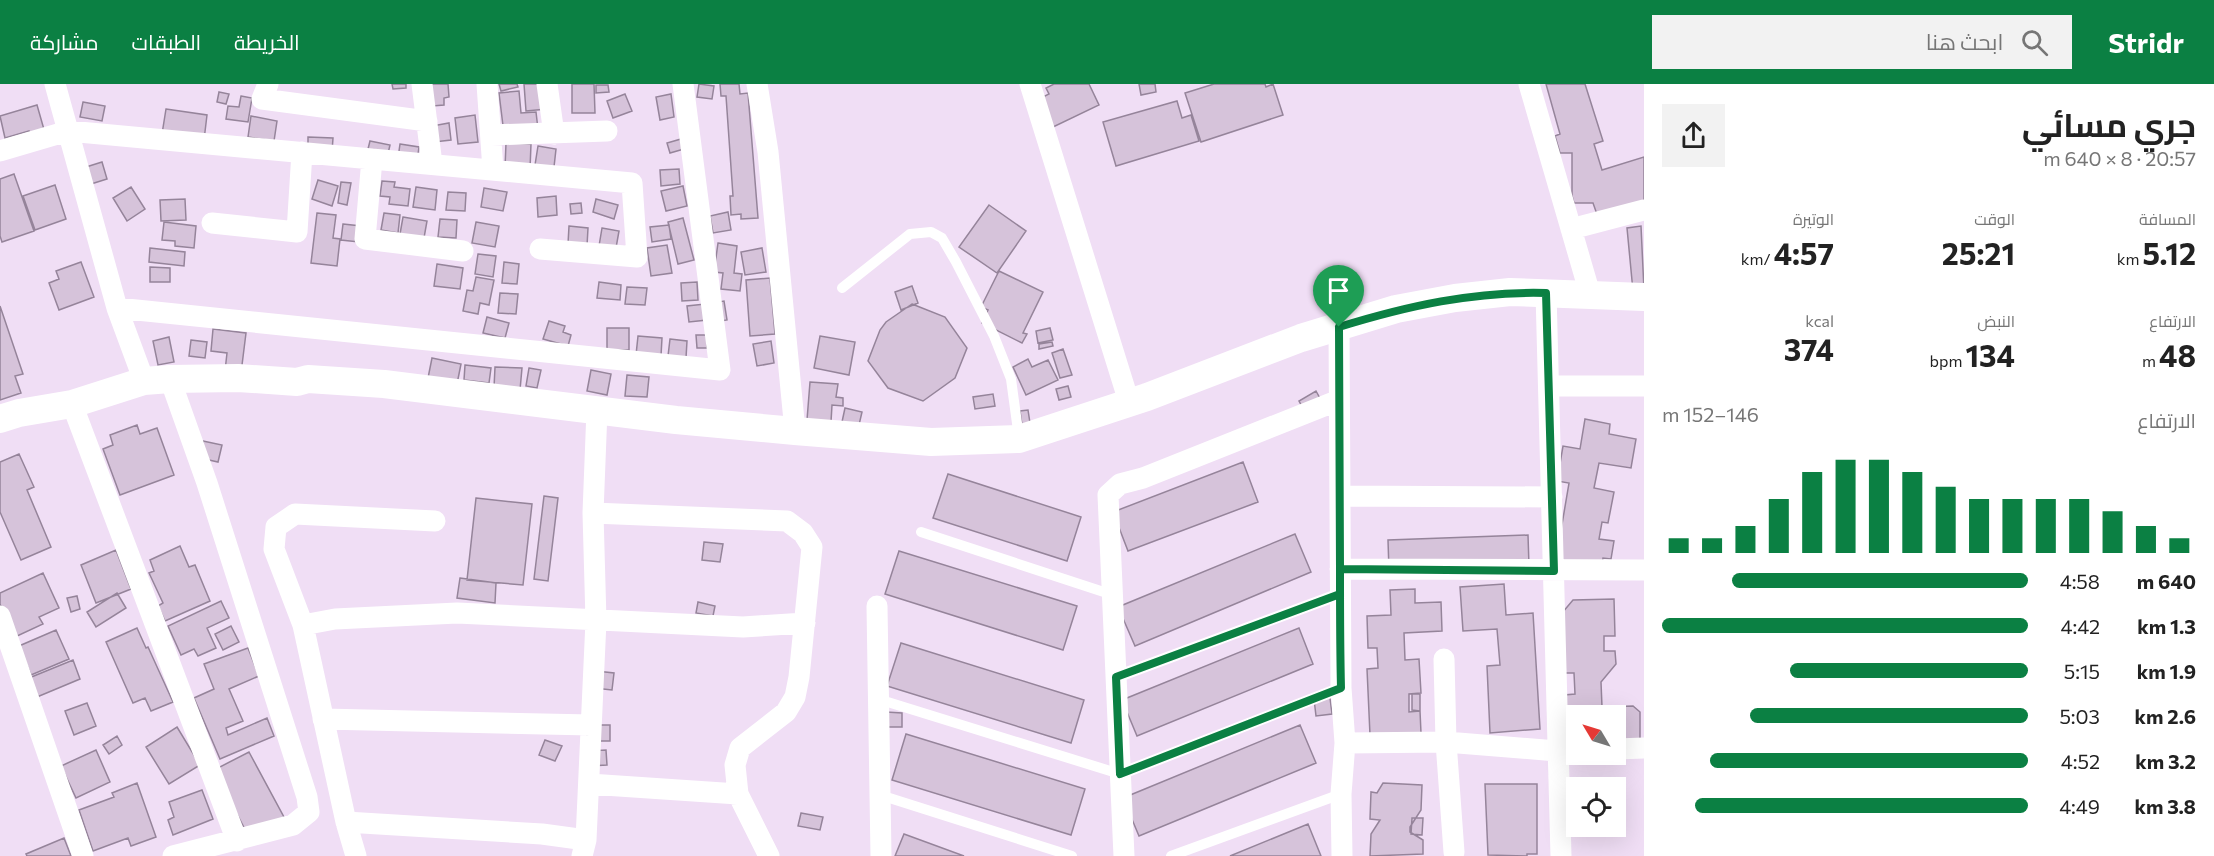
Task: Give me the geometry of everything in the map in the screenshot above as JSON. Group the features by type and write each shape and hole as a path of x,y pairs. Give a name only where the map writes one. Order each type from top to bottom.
{"main road":[{"path":"0,419 19,413 72,404 157,380 238,378 297,382 308,379 795,431 931,441 1020,439 1147,397 1301,338 1396,309 1455,298 1510,292 1644,297"}],"street":[{"path":"55,84 117,308 157,380 207,483 307,797 309,812 293,825 173,856"},
{"path":"268,84 262,99 427,122"},
{"path":"422,84 432,164"},
{"path":"487,84 493,170"},
{"path":"547,84 554,134"},
{"path":"117,308 720,370 683,84"},
{"path":"757,84 768,152 795,431"},
{"path":"1030,84 1129,402"},
{"path":"1529,84 1590,294"},
{"path":"0,151 68,131 632,183 637,257 540,249"},
{"path":"491,135 607,131"},
{"path":"212,223 297,231 302,152"},
{"path":"372,159 365,239 463,251"},
{"path":"1571,229 1644,210"},
{"path":"1546,293 1554,571 1566,737"},
{"path":"1339,327 1341,688 1345,742 1341,794 1342,856"},
{"path":"1549,386 1644,386"},
{"path":"1124,856 1108,495 1120,484 1143,478 1339,400"},
{"path":"72,404 237,841"},
{"path":"346,822 542,834 584,848 596,621 593,513 597,410"},
{"path":"1340,495 1552,496"},
{"path":"593,513 787,521 803,533 812,547 795,697 786,712 740,748 735,765 738,794 769,856"},
{"path":"356,856 346,822 303,625 273,549 276,527 295,514 435,521"},
{"path":"1340,569 1644,570"},
{"path":"877,606 881,856"},
{"path":"303,625 336,619 458,613 743,627 805,623"},
{"path":"0,616 83,856"},
{"path":"1443,659 1454,852"},
{"path":"323,719 591,725"},
{"path":"1345,742 1446,742 1566,751"},
{"path":"1626,749 1644,748"},
{"path":"1561,856 1566,765"},
{"path":"589,784 738,794"}],"lane":[{"path":"842,288 910,234 931,232 942,238 994,336 1007,368 1011,379 1020,439"},
{"path":"921,532 1113,595"},
{"path":"1116,677 1340,594"},
{"path":"878,699 1120,774 1341,688"},
{"path":"1171,856 1341,794"},
{"path":"880,795 1072,856"}],"building":[{"path":"392,84 406,84 406,88 393,89"},
{"path":"430,84 448,84 449,97 444,98 444,105 432,106"},
{"path":"499,84 517,84 518,87 501,91"},
{"path":"524,84 545,84 547,109 526,111"},
{"path":"572,84 594,84 595,113 572,113"},
{"path":"699,84 714,86 712,99 697,97"},
{"path":"720,84 739,84 740,94 748,93 758,218 741,219 741,214 731,215 730,196 733,196 726,96 721,96"},
{"path":"1054,84 1089,84 1099,105 1051,128 1037,100 1049,94 1046,88"},
{"path":"1139,84 1155,84 1156,92 1141,95"},
{"path":"1214,84 1265,84 1266,87 1273,84 1283,115 1201,142 1185,93"},
{"path":"1546,84 1585,84 1603,141 1594,144 1602,170 1644,157 1644,204 1599,220 1593,203 1574,203 1572,153 1560,153 1555,136 1560,134"},
{"path":"596,85 608,85 609,92 596,93"},
{"path":"519,91 521,113 536,112 538,129 504,134 499,93"},
{"path":"219,92 229,94 226,104 217,102"},
{"path":"625,94 632,111 613,118 607,101"},
{"path":"671,94 674,117 660,120 656,97"},
{"path":"241,96 252,98 248,122 226,119 228,106 239,107"},
{"path":"1177,101 1182,118 1191,115 1199,141 1116,166 1103,122"},
{"path":"83,102 105,106 102,121 80,117"},
{"path":"37,105 45,133 30,137 29,131 5,138 0,116"},
{"path":"166,109 207,115 204,140 162,134"},
{"path":"475,115 478,142 458,144 455,118"},
{"path":"251,116 277,121 274,141 248,137"},
{"path":"449,123 451,140 434,142 432,126"},
{"path":"308,137 333,138 332,152 308,151"},
{"path":"681,139 684,149 670,153 667,143"},
{"path":"370,141 390,145 387,158 367,153"},
{"path":"506,143 531,144 530,169 505,168"},
{"path":"400,144 419,147 417,161 398,158"},
{"path":"538,146 556,149 554,167 535,165"},
{"path":"102,162 107,179 91,184 86,167"},
{"path":"679,169 680,184 661,186 660,170"},
{"path":"14,174 34,231 2,242 0,236 0,179"},
{"path":"318,180 338,186 332,206 312,199"},
{"path":"382,181 395,182 394,187 410,189 408,206 389,204 390,197 380,196"},
{"path":"341,182 351,183 347,205 338,203"},
{"path":"55,185 66,219 35,230 23,196"},
{"path":"683,186 687,206 666,211 661,191"},
{"path":"131,187 145,209 127,221 113,198"},
{"path":"416,187 437,190 435,210 413,207"},
{"path":"484,188 507,192 503,211 481,207"},
{"path":"448,192 466,193 465,211 446,210"},
{"path":"556,196 557,215 538,217 537,198"},
{"path":"185,199 186,220 161,221 160,200"},
{"path":"596,199 618,205 614,219 593,212"},
{"path":"581,203 582,213 571,214 570,204"},
{"path":"989,205 1026,231 997,273 959,247"},
{"path":"728,212 731,230 713,233 710,216"},
{"path":"317,213 336,215 333,238 340,239 337,266 311,263"},
{"path":"384,213 400,215 398,233 381,230"},
{"path":"403,217 427,221 424,238 400,234"},
{"path":"683,218 694,260 678,264 668,222"},
{"path":"440,219 457,220 456,238 438,237"},
{"path":"164,222 196,226 194,248 175,246 175,241 162,240"},
{"path":"476,222 499,226 495,247 472,243"},
{"path":"343,224 361,226 359,242 341,240"},
{"path":"669,225 671,239 652,242 650,227"},
{"path":"569,226 588,228 587,246 568,244"},
{"path":"1641,226 1644,290 1633,291 1627,228"},
{"path":"602,228 619,231 616,248 599,246"},
{"path":"718,243 737,246 734,273 742,274 740,291 721,289 723,273 714,272"},
{"path":"667,245 672,273 651,276 647,248"},
{"path":"150,248 185,252 184,266 149,262"},
{"path":"762,248 766,272 745,275 741,252"},
{"path":"478,254 496,256 493,277 475,274"},
{"path":"81,262 94,297 59,310 49,283 59,279 56,271"},
{"path":"504,262 519,264 517,284 502,283"},
{"path":"437,264 463,268 460,289 434,286"},
{"path":"150,267 170,268 170,282 150,282"},
{"path":"999,271 1043,292 1023,333 1027,334 1022,343 982,323 988,310 981,307"},
{"path":"476,277 494,280 489,305 480,303 478,314 463,311 467,290 473,291"},
{"path":"770,278 775,334 750,336 746,280"},
{"path":"599,282 621,285 620,300 597,298"},
{"path":"697,282 698,300 682,301 681,283"},
{"path":"912,286 918,303 901,310 895,292"},
{"path":"627,287 647,288 645,305 625,304"},
{"path":"500,293 518,294 516,314 498,313"},
{"path":"724,301 727,320 721,321 718,302"},
{"path":"705,304 707,320 689,322 687,306"},
{"path":"912,304 945,317 967,348 955,378 923,401 888,388 868,361 880,330 886,322"},
{"path":"0,306 23,374 15,376 21,393 0,400"},
{"path":"487,317 509,323 505,338 483,333"},
{"path":"549,321 565,326 563,332 571,335 568,346 543,339"},
{"path":"607,328 629,328 629,350 607,350"},
{"path":"1050,328 1053,340 1038,343 1036,331"},
{"path":"213,329 246,333 241,373 225,371 227,353 211,351"},
{"path":"696,335 707,335 707,348 697,348"},
{"path":"638,336 662,338 661,356 636,355"},
{"path":"820,336 855,342 849,375 814,368"},
{"path":"169,337 174,362 158,365 153,341"},
{"path":"670,339 687,341 686,358 668,356"},
{"path":"191,340 207,342 205,358 189,356"},
{"path":"771,341 774,363 757,366 753,344"},
{"path":"1052,342 1053,346 1039,349 1039,344"},
{"path":"1063,349 1072,375 1060,378 1052,353"},
{"path":"432,358 461,364 457,384 428,378"},
{"path":"1028,359 1032,367 1048,360 1058,380 1026,395 1013,367"},
{"path":"465,365 491,368 489,383 464,380"},
{"path":"495,367 522,368 520,390 494,388"},
{"path":"529,368 541,370 537,388 526,386"},
{"path":"591,370 611,374 607,395 587,391"},
{"path":"627,375 649,377 647,397 625,396"},
{"path":"810,382 838,384 836,397 843,398 843,406 832,405 831,422 807,420"},
{"path":"1068,386 1071,397 1059,400 1056,389"},
{"path":"1316,391 1322,402 1305,412 1299,401"},
{"path":"993,394 995,406 975,409 973,397"},
{"path":"845,408 862,412 859,425 842,422"},
{"path":"1028,410 1030,423 1022,425 1020,411"},
{"path":"1585,419 1610,424 1609,434 1636,439 1631,468 1599,463 1594,488 1614,492 1608,523 1602,522 1599,539 1614,541 1611,559 1603,558 1601,570 1556,560 1569,483 1557,481 1563,446 1580,449"},
{"path":"137,425 140,434 157,428 174,475 120,495 103,449 113,445 110,435"},
{"path":"203,441 222,445 218,462 200,458"},
{"path":"19,454 34,487 27,490 51,547 21,560 0,512 0,462"},
{"path":"1243,462 1258,502 1128,551 1113,512"},
{"path":"948,474 1081,517 1067,561 933,518"},
{"path":"544,496 558,498 548,581 534,579"},
{"path":"476,498 532,504 523,585 467,580"},
{"path":"1295,534 1311,572 1135,646 1118,607"},
{"path":"1528,535 1529,566 1389,571 1388,540"},
{"path":"704,542 723,544 720,562 702,560"},
{"path":"180,546 189,567 195,565 210,601 165,621 158,606 163,603 149,573 154,571 150,560"},
{"path":"116,550 131,589 96,603 81,565"},
{"path":"899,551 1077,606 1063,650 885,594"},
{"path":"43,573 59,608 39,617 43,624 15,637 0,604 0,593"},
{"path":"460,578 496,583 495,603 457,598"},
{"path":"1504,584 1506,615 1533,613 1540,729 1490,733 1487,666 1500,665 1497,629 1463,631 1460,587"},
{"path":"1415,589 1415,603 1441,602 1442,631 1404,633 1405,660 1419,659 1421,693 1409,694 1409,712 1420,711 1421,733 1370,735 1367,669 1378,668 1377,648 1368,648 1367,616 1391,615 1390,590"},
{"path":"117,593 126,608 96,627 87,612"},
{"path":"77,596 80,609 71,612 67,598"},
{"path":"1614,599 1615,636 1604,636 1604,651 1615,651 1616,664 1601,682 1602,705 1566,705 1566,721 1564,695 1575,694 1574,673 1563,673 1562,613 1573,600"},
{"path":"221,601 229,618 207,628 216,648 198,656 194,649 181,655 168,626"},
{"path":"698,602 715,606 713,616 696,613"},
{"path":"231,626 239,642 223,650 215,634"},
{"path":"137,628 173,702 151,711 145,698 133,703 106,642"},
{"path":"1299,628 1313,664 1137,736 1122,700"},
{"path":"56,630 69,659 31,675 19,646"},
{"path":"901,643 1084,700 1071,743 887,686"},
{"path":"248,648 259,676 229,689 243,721 226,728 228,735 267,718 274,736 220,759 194,698 214,689 204,664"},
{"path":"73,660 80,679 37,697 29,678"},
{"path":"596,671 614,673 612,690 594,688"},
{"path":"1412,694 1420,694 1420,711 1412,710"},
{"path":"1330,698 1332,714 1316,716 1314,699"},
{"path":"87,703 96,726 74,735 65,711"},
{"path":"1626,706 1633,706 1640,712 1640,742 1626,744"},
{"path":"886,712 902,713 902,727 885,727"},
{"path":"587,725 610,725 610,741 587,741"},
{"path":"1300,725 1316,763 1139,836 1123,798"},
{"path":"177,727 200,765 169,784 146,747"},
{"path":"906,734 1085,789 1071,835 892,780"},
{"path":"117,736 122,745 109,754 103,745"},
{"path":"545,740 562,746 555,761 539,755"},
{"path":"96,750 110,782 76,798 61,766"},
{"path":"606,750 607,765 589,766 589,751"},
{"path":"249,752 285,819 249,837 214,770"},
{"path":"137,783 156,837 131,846 128,838 93,851 79,810 114,797 112,793"},
{"path":"1383,783 1422,785 1421,810 1410,827 1410,832 1423,840 1423,854 1370,856 1371,834 1380,820 1370,819 1371,792 1377,793"},
{"path":"1485,784 1537,784 1537,854 1488,855"},
{"path":"202,790 213,819 173,835 168,820 174,817 169,802"},
{"path":"801,813 823,817 820,830 798,826"},
{"path":"1412,818 1423,818 1422,835 1411,834"},
{"path":"1308,824 1321,856 1230,856"},
{"path":"904,834 964,856 895,856"},
{"path":"64,838 71,856 27,856 26,854"}],"route":[{"path":"1339,327 1340,569 1340,594 1340,641 1341,688 1120,774 1116,677 1340,594 1340,569 1554,571 1546,293 1510,292 1455,298 1396,309 1339,327"}]}
